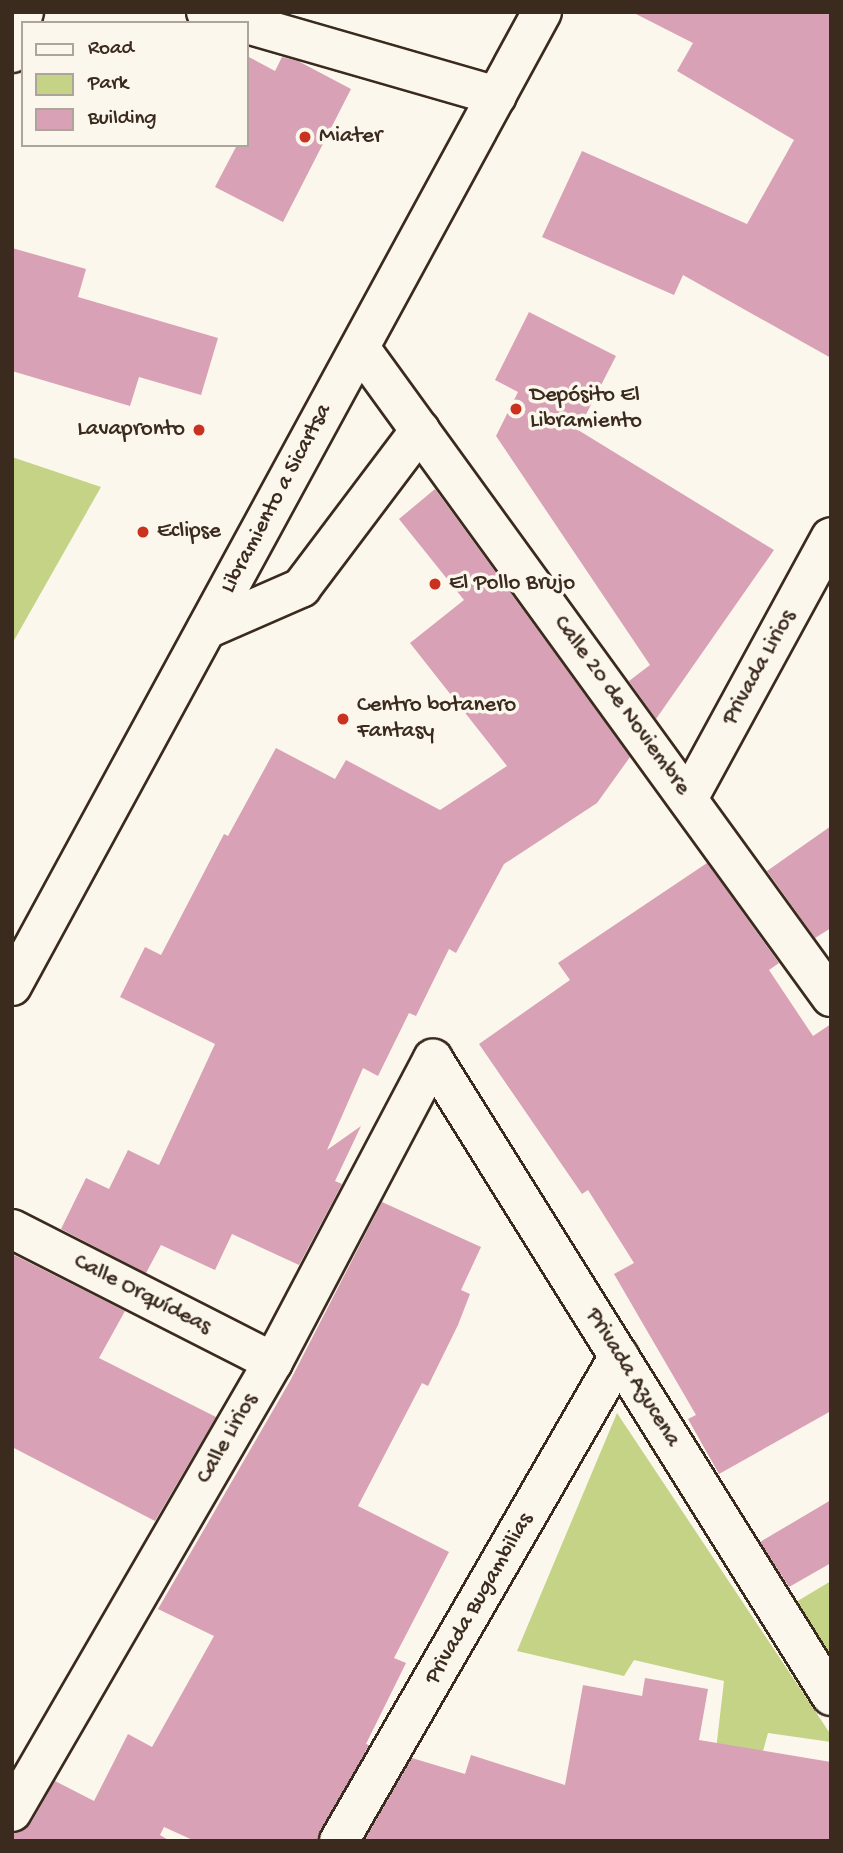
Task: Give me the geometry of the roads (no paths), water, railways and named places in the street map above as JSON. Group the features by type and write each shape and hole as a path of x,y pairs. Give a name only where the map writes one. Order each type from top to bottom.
{"street":[{"path":"12,53 23,12"},
{"path":"206,12 238,21"},
{"name":"Libramiento a Sicartsa","path":"12,986 542,12"},
{"path":"248,24 497,96"},
{"name":"Calle 20 de Noviembre","path":"359,348 831,998"},
{"path":"207,629 300,587 420,429"},
{"name":"Privada Lirios","path":"688,799 831,537"},
{"name":"Privada Azucena","path":"433,1059 831,1696"},
{"name":"Calle Lirios","path":"12,1812 273,1362 433,1059"},
{"name":"Calle Orquídeas","path":"12,1229 273,1362"},
{"name":"Privada Bugambilias","path":"338,1841 619,1356"}],"place":[{"name":"Miater","path":"305,137"},
{"name":"Depósito El Libramiento","path":"516,409"},
{"name":"Lavapronto","path":"199,430"},
{"name":"Eclipse","path":"143,532"},
{"name":"El Pollo Brujo","path":"435,584"},
{"name":"Centro botanero Fantasy","path":"343,719"}]}
